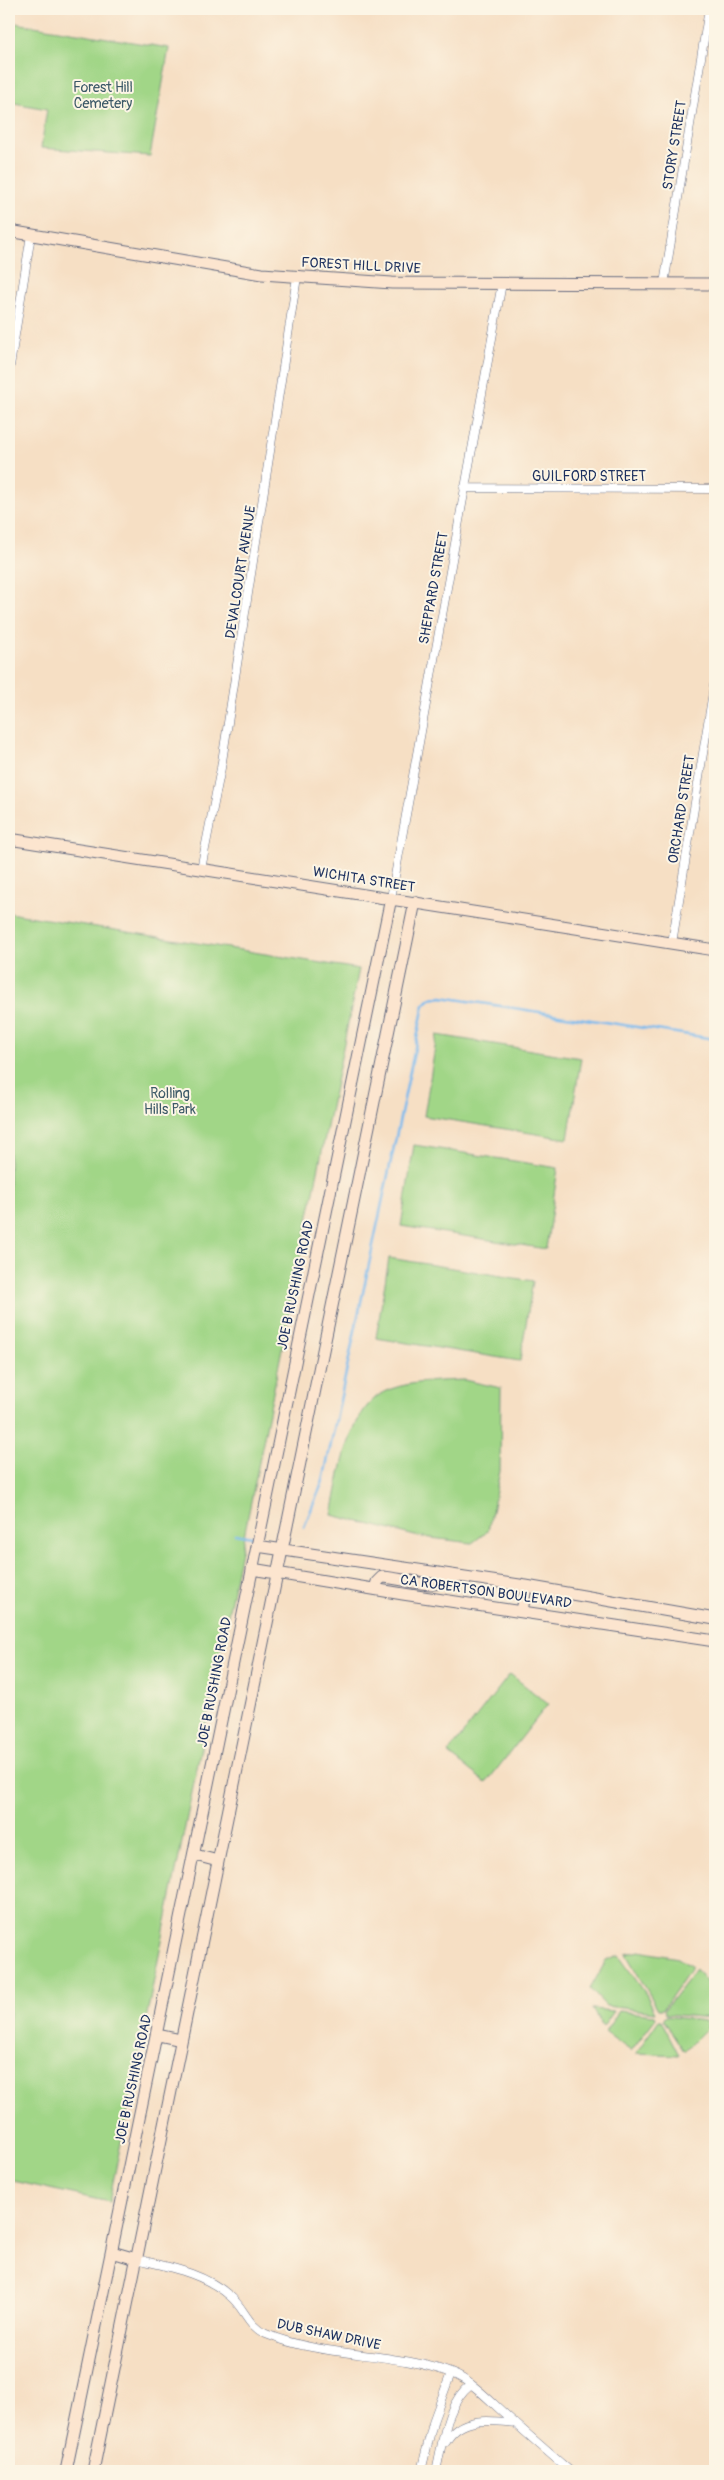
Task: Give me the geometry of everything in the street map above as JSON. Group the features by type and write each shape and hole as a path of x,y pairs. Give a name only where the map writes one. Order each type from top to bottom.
{"street":[{"name":"STORY STREET","path":"664,284 709,9"},
{"name":"FOREST HILL DRIVE","path":"9,231 262,274 297,277 392,283 715,284"},
{"path":"9,372 31,235"},
{"name":"DEVALCOURT AVENUE","path":"201,869 223,758 297,277"},
{"name":"SHEPPARD STREET","path":"391,898 502,283"},
{"name":"GUILFORD STREET","path":"464,488 715,489"},
{"name":"ORCHARD STREET","path":"672,943 715,680"},
{"name":"WICHITA STREET","path":"9,839 715,950"},
{"name":"JOE B RUSHING ROAD","path":"66,2471 158,2035 391,898"},
{"path":"93,2471 415,902"},
{"name":"CA ROBERTSON BOULEVARD","path":"257,1546 526,1586 715,1619"},
{"name":"CA ROBERTSON BOULEVARD","path":"252,1569 715,1641"},
{"path":"375,1589 377,1582 382,1577 439,1586 449,1582 456,1576"},
{"path":"522,1612 526,1586"},
{"path":"652,1631 655,1609"},
{"path":"195,1855 218,1861"},
{"path":"158,2035 181,2040"},
{"path":"112,2252 136,2259"},
{"name":"DUB SHAW DRIVE","path":"136,2259 195,2275 214,2283 232,2297 249,2321 263,2333 290,2342 402,2362 450,2373 471,2384 570,2471"},
{"path":"421,2471 434,2419 450,2373"},
{"path":"436,2471 455,2404 461,2392 471,2384"},
{"path":"440,2453 451,2434 468,2422 490,2420 515,2423"}],"green space":[{"name":"Forest Hill Cemetery","path":"9,22 169,48 150,156 41,148 47,109 9,102"},
{"name":"Rolling Hills Park","path":"9,913 359,969 109,2202 9,2180"},
{"path":"437,1035 581,1058 568,1139 424,1116"},
{"path":"414,1145 558,1168 546,1249 401,1226"},
{"path":"389,1258 533,1281 520,1361 376,1338"},
{"path":"464,1380 501,1388 500,1471 488,1531 472,1543 415,1536 332,1515 348,1443 365,1409 376,1397 391,1389 409,1384"},
{"path":"510,1674 548,1704 486,1783 448,1753"},
{"path":"640,1951 678,1958 692,1967 663,2009 658,2009 626,1954"},
{"path":"619,1956 646,1994 655,2012 606,2006 590,1989 606,1961"},
{"path":"696,1969 713,1991 715,2016 711,2018 666,2014 664,2010"},
{"path":"592,2009 614,2011 603,2027"},
{"path":"619,2011 655,2015 656,2018 631,2051 605,2032"},
{"path":"666,2016 705,2021 708,2027 684,2051 663,2019"},
{"path":"659,2020 661,2020 679,2055 636,2053"}],"waterway":[{"path":"304,1527 323,1481 424,1005 430,999 442,997 715,1039"},
{"path":"235,1534 252,1537"}]}
